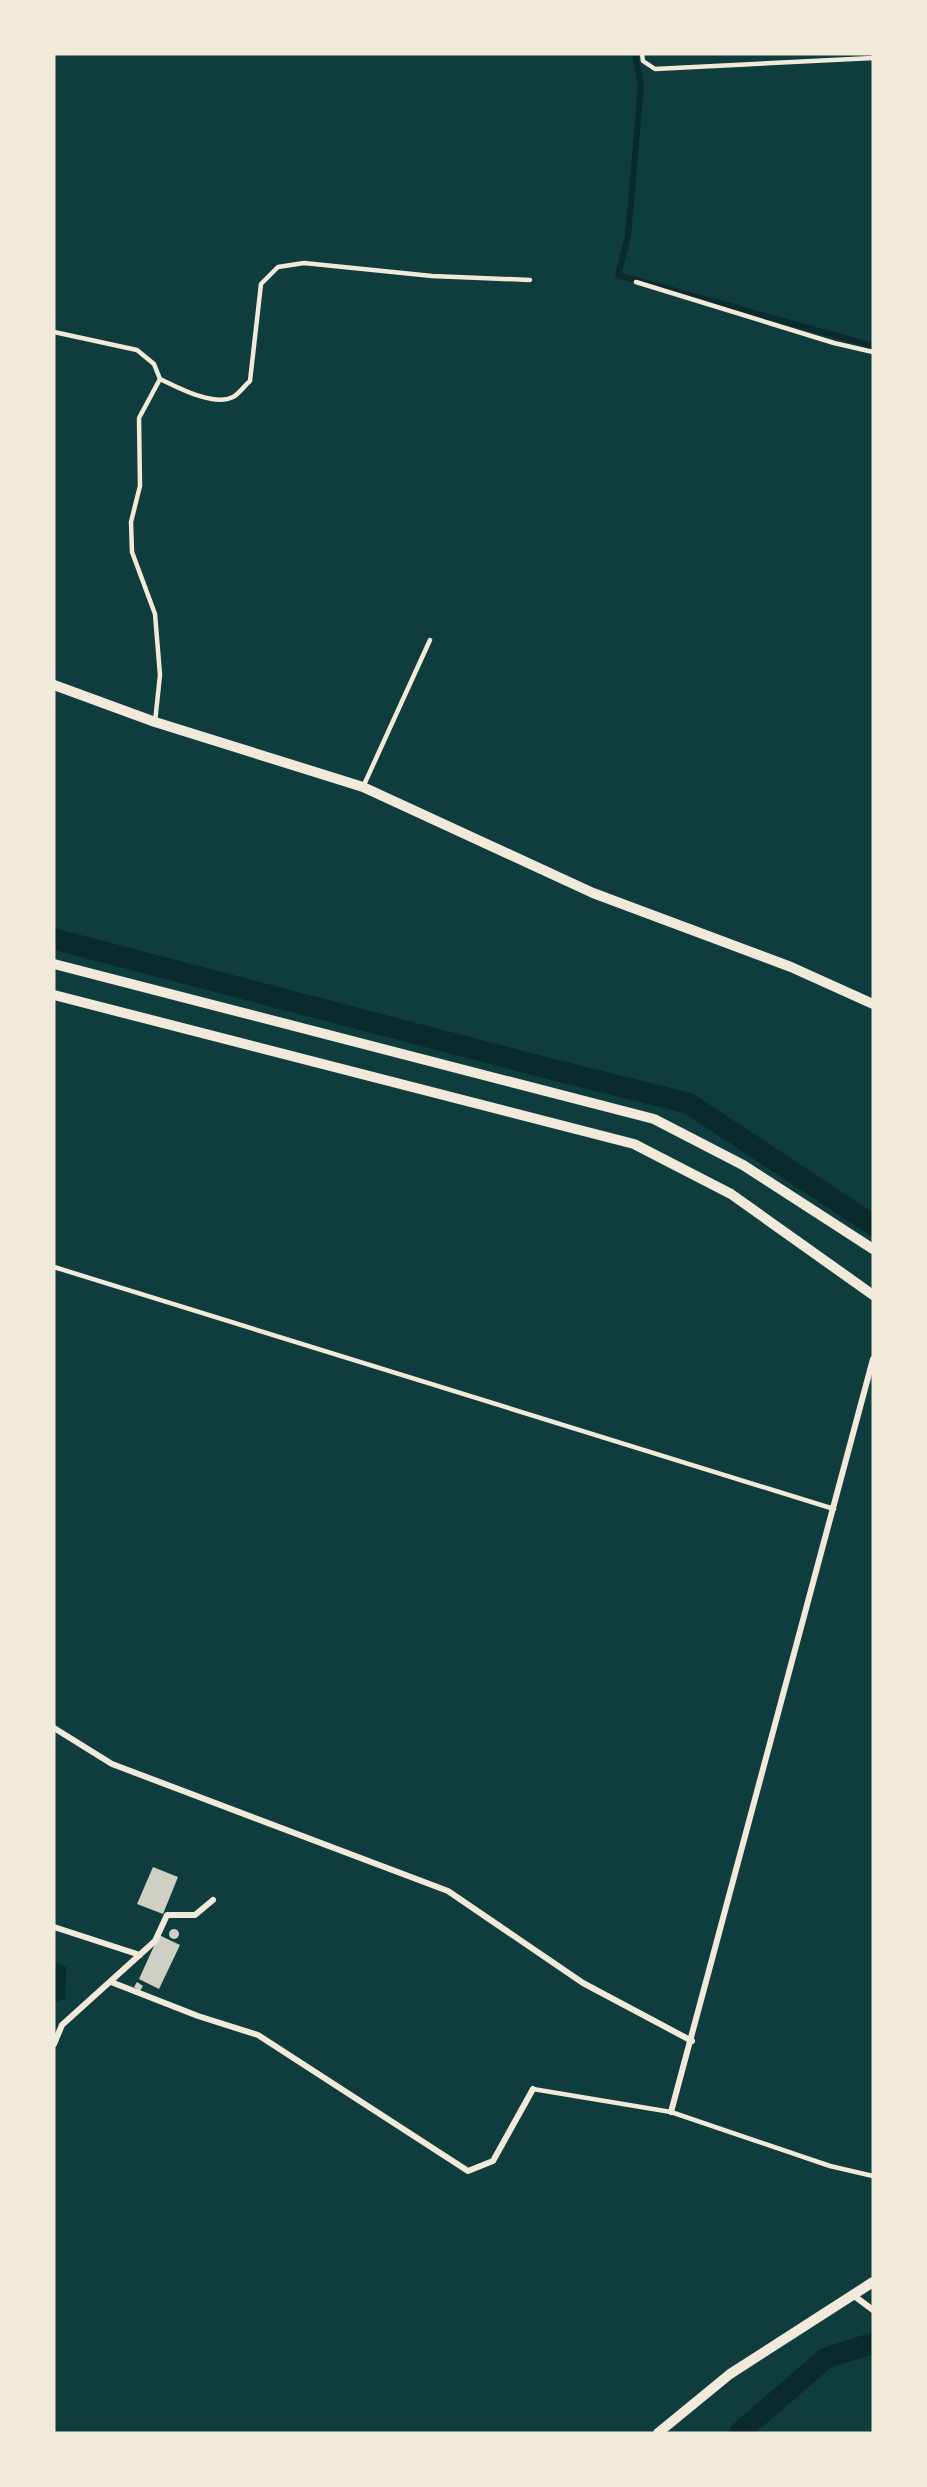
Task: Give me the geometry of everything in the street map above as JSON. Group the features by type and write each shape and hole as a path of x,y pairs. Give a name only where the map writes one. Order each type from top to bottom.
{"street":[{"path":"54,685 155,722 363,787 593,893 792,967 873,1004"},
{"path":"54,964 654,1119 743,1165 873,1249"},
{"path":"54,995 634,1144 731,1194 873,1295"},
{"path":"671,2112 692,2041 873,1359"},
{"path":"54,1728 112,1764 448,1891 583,1983 692,2041"},
{"path":"54,2044 62,2025 155,1941 167,1915 195,1915 213,1900"},
{"path":"54,1927 140,1955"},
{"path":"111,1982 198,2016 258,2036 468,2171 493,2161 533,2089"},
{"path":"658,2433 730,2374 873,2282"},
{"path":"852,2295 873,2310"}],"lane":[{"path":"642,54 643,61 655,69 873,58"},
{"path":"54,332 137,350 154,364 160,379 198,396 221,399 232,397 250,381 261,284 278,267 304,263 432,276 530,280"},
{"path":"636,282 834,343 873,352"},
{"path":"155,722 160,675 155,614 132,552 131,522 140,486 139,418 160,379"},
{"path":"363,787 430,640"},
{"path":"54,1267 834,1509"},
{"path":"533,2089 671,2112 830,2166 873,2176"}],"water":[{"path":"54,1961 66,1967 65,1999 54,2002"}],"building":[{"path":"153,1867 178,1877 163,1914 137,1904"},
{"path":"174,1929 178,1930 178,1938 174,1939 170,1938 169,1934 170,1930"},
{"path":"159,1935 180,1945 159,1989 139,1979"},
{"path":"137,1982 143,1986 140,1991 134,1987"}],"waterway":[{"path":"635,54 641,86 628,236 618,275 873,346"},
{"path":"54,939 688,1103 873,1225"},
{"path":"739,2433 826,2358 873,2343"}]}
